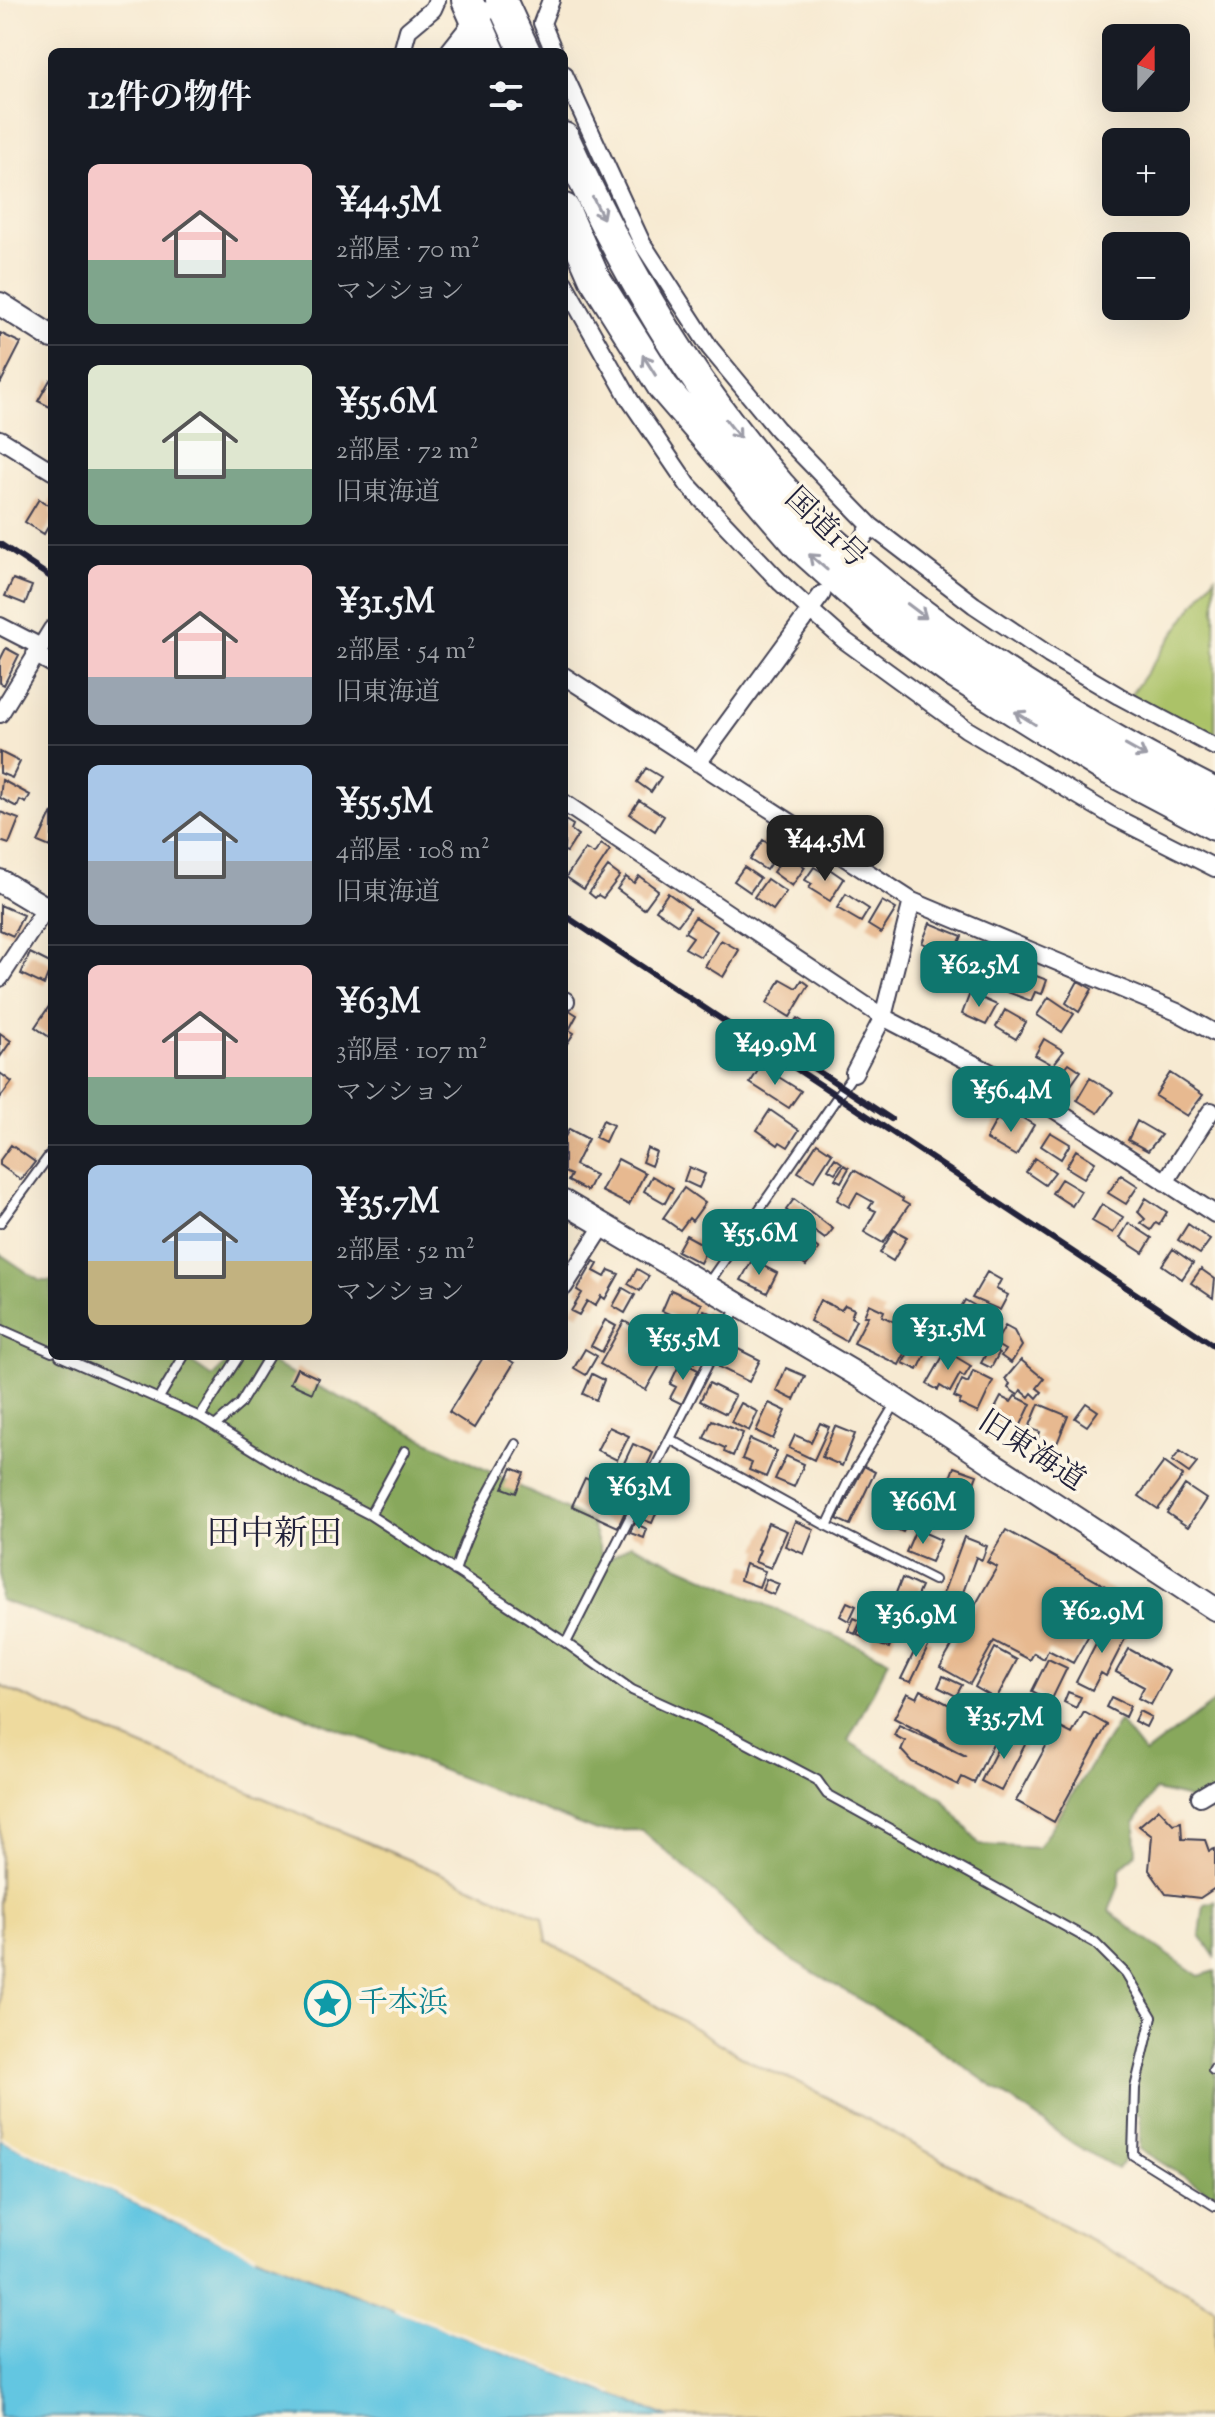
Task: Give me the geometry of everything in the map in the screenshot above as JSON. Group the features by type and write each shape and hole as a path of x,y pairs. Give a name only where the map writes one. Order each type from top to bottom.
{"highway":[{"path":"501,0 523,48"},
{"path":"479,7 489,48"},
{"name":"国道1号","path":"568,146 640,291 706,394 761,465 819,530 968,650 1102,732 1215,794"},
{"name":"国道1号","path":"568,218 594,277 663,387 800,546 886,623 953,672 1105,767 1215,825"}],"main road":[{"path":"454,48 479,7"},
{"path":"0,304 48,334"},
{"path":"0,881 48,909"},
{"name":"旧東海道","path":"568,1204 898,1400 1215,1609"}],"street":[{"path":"403,48 408,30 433,9 437,0"},
{"path":"551,0 542,23 552,48"},
{"path":"568,83 642,243 710,348 777,429 871,526 974,605 1049,655 1215,747"},
{"path":"568,290 630,400 688,485 809,609 844,640 966,729 1114,817 1215,868"},
{"path":"0,439 48,469"},
{"path":"861,541 871,526"},
{"path":"698,763 822,594"},
{"path":"0,626 48,660"},
{"path":"0,714 48,635"},
{"path":"568,679 912,901 1177,1012 1215,1033"},
{"path":"568,806 883,1017 1026,1091 1215,1214"},
{"path":"854,1073 883,1017 912,901"},
{"path":"0,978 48,911"},
{"path":"1165,1182 1211,1111"},
{"path":"568,1281 603,1226"}],"lane":[{"path":"707,1285 854,1073"},
{"path":"0,1223 48,1157"},
{"path":"566,1643 739,1303"},
{"path":"0,1329 48,1350"},
{"path":"77,1360 200,1417 306,1482 370,1515 566,1643 632,1690 729,1734 817,1780 827,1794 1095,1943 1126,1974 1152,2017 1135,2088 1133,2155 1215,2206"},
{"path":"159,1398 182,1360"},
{"path":"200,1417 236,1360"},
{"path":"215,1426 240,1404 267,1360"},
{"path":"827,1526 848,1482 898,1400"},
{"path":"670,1439 827,1526 934,1580"},
{"path":"455,1571 480,1505 516,1444"},
{"path":"370,1515 405,1451"}],"green space":[{"path":"1215,576 1215,739 1130,696"},
{"path":"0,1254 40,1281 48,1281 48,1360 188,1360 212,1377 230,1360 265,1360 591,1522 604,1562 631,1544 889,1660 848,1741 943,1799 980,1845 1038,1848 1119,1721 1145,1754 1215,1701 1215,1813 1185,1797 1155,1790 1135,1822 1136,1853 1120,1869 1120,1882 1109,1911 1199,1976 1215,1971 1215,2196 1140,2149 1140,2114 1133,2113 1126,2157 1118,2169 1074,2144 921,2036 786,1956 756,1934 737,1912 641,1830 596,1831 94,1633 0,1600"},
{"path":"1215,1901 1215,1957 1200,1935 1204,1904"}],"sand":[{"name":"千本浜","path":"0,1686 543,1917 547,1941 760,2067 800,2083 1215,2307 1215,2417 669,2417 189,2229 0,2139"}],"water":[{"path":"0,2139 189,2229 669,2417 0,2417"}],"pier":[{"path":"0,2135 191,2225 256,2252 255,2256 189,2229 0,2139"},
{"path":"395,2306 615,2392 614,2395 394,2310"}],"building":[{"path":"0,333 21,343 0,384"},
{"path":"48,384 48,406 38,401"},
{"path":"39,499 48,505 48,527 44,534 25,522"},
{"path":"13,579 32,586 25,604 5,596"},
{"path":"6,648 19,655 4,685 0,683 0,660"},
{"path":"0,752 20,762 12,778 0,773"},
{"path":"646,768 661,777 651,792 637,782"},
{"path":"2,780 30,795 26,803 20,800 17,807 0,798"},
{"path":"639,800 664,816 655,831 630,814"},
{"path":"0,812 19,819 9,844 0,841"},
{"path":"48,821 48,846 38,842"},
{"path":"568,822 573,825 571,830 578,835 568,850"},
{"path":"763,840 779,851 766,870 750,860"},
{"path":"601,844 610,850 584,889 568,878 568,874 585,849 594,854"},
{"path":"786,854 805,867 792,886 773,872"},
{"path":"608,867 620,876 603,898 598,895 595,898 589,893"},
{"path":"744,867 760,878 750,892 734,881"},
{"path":"814,867 824,873 828,868 844,879 830,901 809,888 812,884 805,880"},
{"path":"639,876 658,890 644,909 617,889 626,877 634,883"},
{"path":"767,879 786,892 773,910 754,897"},
{"path":"668,893 690,909 678,925 656,910"},
{"path":"846,894 869,909 861,922 837,908"},
{"path":"882,901 896,909 881,933 868,925"},
{"path":"0,905 23,915 13,936 0,930"},
{"path":"695,917 717,931 701,957 685,948 693,937 685,932"},
{"path":"930,923 962,936 953,956 922,943"},
{"path":"721,940 739,950 723,977 705,966"},
{"path":"970,952 985,958 975,984 960,978"},
{"path":"30,953 48,962 44,985 21,974"},
{"path":"991,958 1005,963 996,989 981,984"},
{"path":"1010,966 1047,980 1042,994 1035,992 1031,1001 1002,990"},
{"path":"781,979 797,988 802,980 809,985 790,1017 767,1003"},
{"path":"1078,981 1092,989 1079,1012 1066,1003"},
{"path":"970,993 997,1005 986,1025 962,1014"},
{"path":"1049,997 1074,1014 1062,1032 1037,1015"},
{"path":"48,1008 48,1036 35,1027"},
{"path":"568,1009 577,1015 569,1030 574,1033 568,1042"},
{"path":"1005,1010 1026,1022 1016,1039 996,1027"},
{"path":"797,1018 822,1034 813,1048 788,1032"},
{"path":"0,1033 11,1041 0,1057"},
{"path":"1044,1039 1064,1051 1053,1065 1035,1055"},
{"path":"1069,1063 1081,1071 1071,1085 1059,1076"},
{"path":"761,1066 801,1091 789,1108 750,1083"},
{"path":"0,1073 12,1082 0,1098"},
{"path":"1170,1073 1203,1095 1187,1116 1155,1096"},
{"path":"1090,1078 1113,1092 1098,1113 1077,1100"},
{"path":"770,1110 799,1130 788,1147 780,1142 778,1145 757,1130"},
{"path":"1016,1114 1034,1125 1016,1156 986,1139 997,1119 1009,1126"},
{"path":"603,1120 613,1125 605,1142 595,1137"},
{"path":"1137,1121 1161,1135 1148,1151 1128,1140"},
{"path":"568,1131 588,1139 575,1165 595,1175 587,1191 568,1181 571,1175 568,1174"},
{"path":"1050,1132 1070,1144 1061,1159 1041,1146"},
{"path":"817,1143 832,1153 814,1181 798,1172"},
{"path":"11,1145 35,1162 21,1180 0,1165 0,1160"},
{"path":"647,1148 656,1152 651,1166 642,1162"},
{"path":"1076,1150 1095,1162 1084,1178 1066,1167"},
{"path":"835,1158 842,1163 835,1173 828,1169"},
{"path":"1035,1158 1055,1172 1045,1185 1026,1172"},
{"path":"618,1159 645,1173 629,1205 601,1191"},
{"path":"844,1165 849,1168 841,1182 835,1179"},
{"path":"689,1167 705,1174 699,1188 684,1181"},
{"path":"854,1170 909,1205 883,1243 864,1232 876,1211 869,1208 873,1202 857,1193 849,1207 837,1200"},
{"path":"1121,1175 1138,1186 1126,1204 1108,1193"},
{"path":"652,1176 673,1188 665,1203 644,1191"},
{"path":"1061,1179 1081,1191 1072,1206 1052,1193"},
{"path":"684,1188 705,1203 692,1221 689,1218 680,1230 663,1218"},
{"path":"1146,1198 1167,1212 1159,1225 1156,1223 1151,1230 1141,1223 1145,1219 1138,1212"},
{"path":"794,1199 833,1229 825,1239 786,1210"},
{"path":"1102,1204 1123,1217 1113,1233 1092,1221"},
{"path":"1129,1223 1152,1238 1143,1253 1120,1238"},
{"path":"1188,1224 1210,1240 1200,1254 1178,1240"},
{"path":"894,1230 907,1237 893,1261 880,1253"},
{"path":"789,1234 797,1240 800,1235 819,1249 806,1266 779,1246"},
{"path":"686,1235 708,1247 700,1263 677,1251"},
{"path":"1173,1249 1193,1263 1182,1279 1162,1265"},
{"path":"752,1260 777,1273 767,1293 741,1280"},
{"path":"594,1261 598,1264 594,1271 605,1277 609,1270 619,1274 605,1299 601,1296 595,1306 587,1301 579,1315 571,1311 582,1293 577,1290"},
{"path":"637,1269 649,1276 640,1291 628,1284"},
{"path":"1201,1269 1215,1279 1213,1298 1191,1283"},
{"path":"987,1272 1001,1280 996,1289 1008,1295 1000,1310 972,1298"},
{"path":"623,1288 635,1295 625,1313 613,1306"},
{"path":"671,1290 702,1304 691,1328 672,1320 674,1316 662,1311"},
{"path":"820,1300 841,1310 845,1305 854,1309 851,1317 856,1320 846,1341 810,1321"},
{"path":"965,1300 1000,1320 985,1346 952,1323"},
{"path":"869,1304 884,1311 882,1316 916,1332 899,1365 854,1343 868,1316 864,1316"},
{"path":"704,1310 722,1318 716,1334 698,1327"},
{"path":"605,1320 616,1326 602,1352 591,1346"},
{"path":"624,1321 642,1331 630,1351 644,1359 652,1345 667,1353 646,1390 600,1364"},
{"path":"1005,1326 1014,1331 1022,1346 1011,1363 1001,1356 1005,1350 995,1344"},
{"path":"691,1334 709,1343 703,1358 697,1356 694,1363 682,1357"},
{"path":"916,1336 931,1343 918,1370 903,1363"},
{"path":"730,1345 760,1360 749,1382 719,1367"},
{"path":"990,1347 999,1353 991,1368 981,1363"},
{"path":"585,1349 597,1356 586,1375 574,1368"},
{"path":"946,1351 971,1366 964,1377 960,1374 950,1392 927,1384"},
{"path":"482,1360 509,1360 514,1363 474,1428 449,1412"},
{"path":"1021,1360 1044,1379 1037,1388 1042,1392 1037,1398 1032,1393 1029,1397 1021,1390 1018,1395 1008,1388 1010,1384 1005,1379"},
{"path":"681,1361 698,1370 682,1404 670,1398 676,1387 670,1384"},
{"path":"297,1368 318,1378 312,1393 290,1383"},
{"path":"786,1368 805,1376 794,1400 776,1391"},
{"path":"973,1371 993,1381 978,1413 959,1404 961,1400 954,1397 962,1380 968,1383"},
{"path":"592,1374 604,1380 596,1400 583,1394"},
{"path":"709,1383 735,1396 726,1414 700,1401"},
{"path":"1015,1396 1031,1404 1020,1427 1002,1418 1000,1422 990,1418 1001,1397 1011,1402"},
{"path":"741,1403 758,1412 749,1431 731,1422"},
{"path":"769,1403 786,1411 773,1439 756,1431"},
{"path":"1086,1403 1098,1411 1087,1426 1075,1418"},
{"path":"1039,1404 1068,1416 1056,1446 1038,1438 1040,1432 1029,1428"},
{"path":"712,1420 743,1433 733,1456 724,1452 725,1448 704,1438"},
{"path":"820,1423 829,1427 814,1460 789,1448 795,1435 811,1442"},
{"path":"835,1426 855,1434 842,1466 822,1457"},
{"path":"609,1427 629,1436 617,1460 597,1450"},
{"path":"750,1439 777,1451 766,1477 749,1470 752,1463 742,1459"},
{"path":"633,1444 653,1453 644,1472 624,1463"},
{"path":"1180,1451 1197,1463 1189,1473 1172,1461"},
{"path":"786,1456 804,1464 794,1487 775,1479"},
{"path":"1164,1462 1183,1476 1158,1509 1139,1496"},
{"path":"864,1466 875,1472 850,1525 837,1519"},
{"path":"954,1467 977,1475 965,1507 954,1503 957,1497 952,1495 950,1500 943,1497"},
{"path":"512,1468 524,1473 516,1493 503,1488"},
{"path":"623,1468 641,1477 618,1527 572,1506 585,1478 613,1491"},
{"path":"1185,1485 1206,1499 1188,1527 1167,1513"},
{"path":"895,1500 914,1509 903,1532 885,1524"},
{"path":"644,1504 658,1509 652,1523 639,1518"},
{"path":"795,1521 814,1529 804,1554 785,1546"},
{"path":"634,1523 647,1529 644,1538 630,1533"},
{"path":"768,1523 787,1531 771,1568 755,1562"},
{"path":"916,1529 941,1540 931,1562 906,1552"},
{"path":"1006,1530 1114,1591 1073,1663 1048,1650 1044,1659 1034,1653 1030,1660 994,1641 970,1684 940,1667 997,1567 987,1562"},
{"path":"964,1537 987,1546 982,1560 976,1557 958,1606 941,1599"},
{"path":"745,1564 765,1571 759,1587 740,1580"},
{"path":"902,1578 921,1587 907,1618 889,1610"},
{"path":"766,1579 779,1584 774,1595 762,1590"},
{"path":"847,1602 856,1606 849,1621 840,1616"},
{"path":"854,1618 861,1621 855,1634 848,1631"},
{"path":"879,1619 898,1627 889,1648 871,1642"},
{"path":"864,1620 873,1624 867,1639 857,1635"},
{"path":"1108,1620 1120,1626 1118,1630 1127,1635 1106,1676 1101,1673 1092,1690 1076,1682"},
{"path":"922,1636 931,1641 911,1682 901,1679"},
{"path":"995,1648 1017,1660 996,1699 975,1687"},
{"path":"1129,1649 1169,1671 1151,1705 1138,1698 1144,1687 1116,1672"},
{"path":"1048,1659 1067,1668 1051,1701 1032,1691"},
{"path":"943,1676 962,1685 956,1696 938,1687"},
{"path":"921,1690 999,1731 974,1783 962,1777 958,1785 912,1762 901,1750 905,1741 894,1735 899,1725 966,1756 894,1718 907,1693 917,1698"},
{"path":"1068,1692 1081,1697 1076,1708 1064,1702"},
{"path":"1111,1697 1130,1706 1125,1717 1106,1707"},
{"path":"1139,1711 1151,1717 1146,1727 1134,1721"},
{"path":"1084,1712 1107,1725 1054,1822 1016,1801 1057,1726 1072,1734"},
{"path":"1007,1730 1027,1741 1001,1791 981,1781"},
{"path":"1159,1809 1173,1824 1181,1822 1182,1839 1205,1840 1209,1851 1215,1849 1215,1888 1200,1898 1166,1894 1149,1870 1152,1836 1139,1826"}],"railway":[{"path":"0,544 48,575"},
{"path":"568,918 1215,1346"},
{"path":"801,1060 891,1119"}],"place":[{"name":"千本浜","path":"327,2004"}],"district":[{"name":"田中新田","path":"274,1535"}]}
